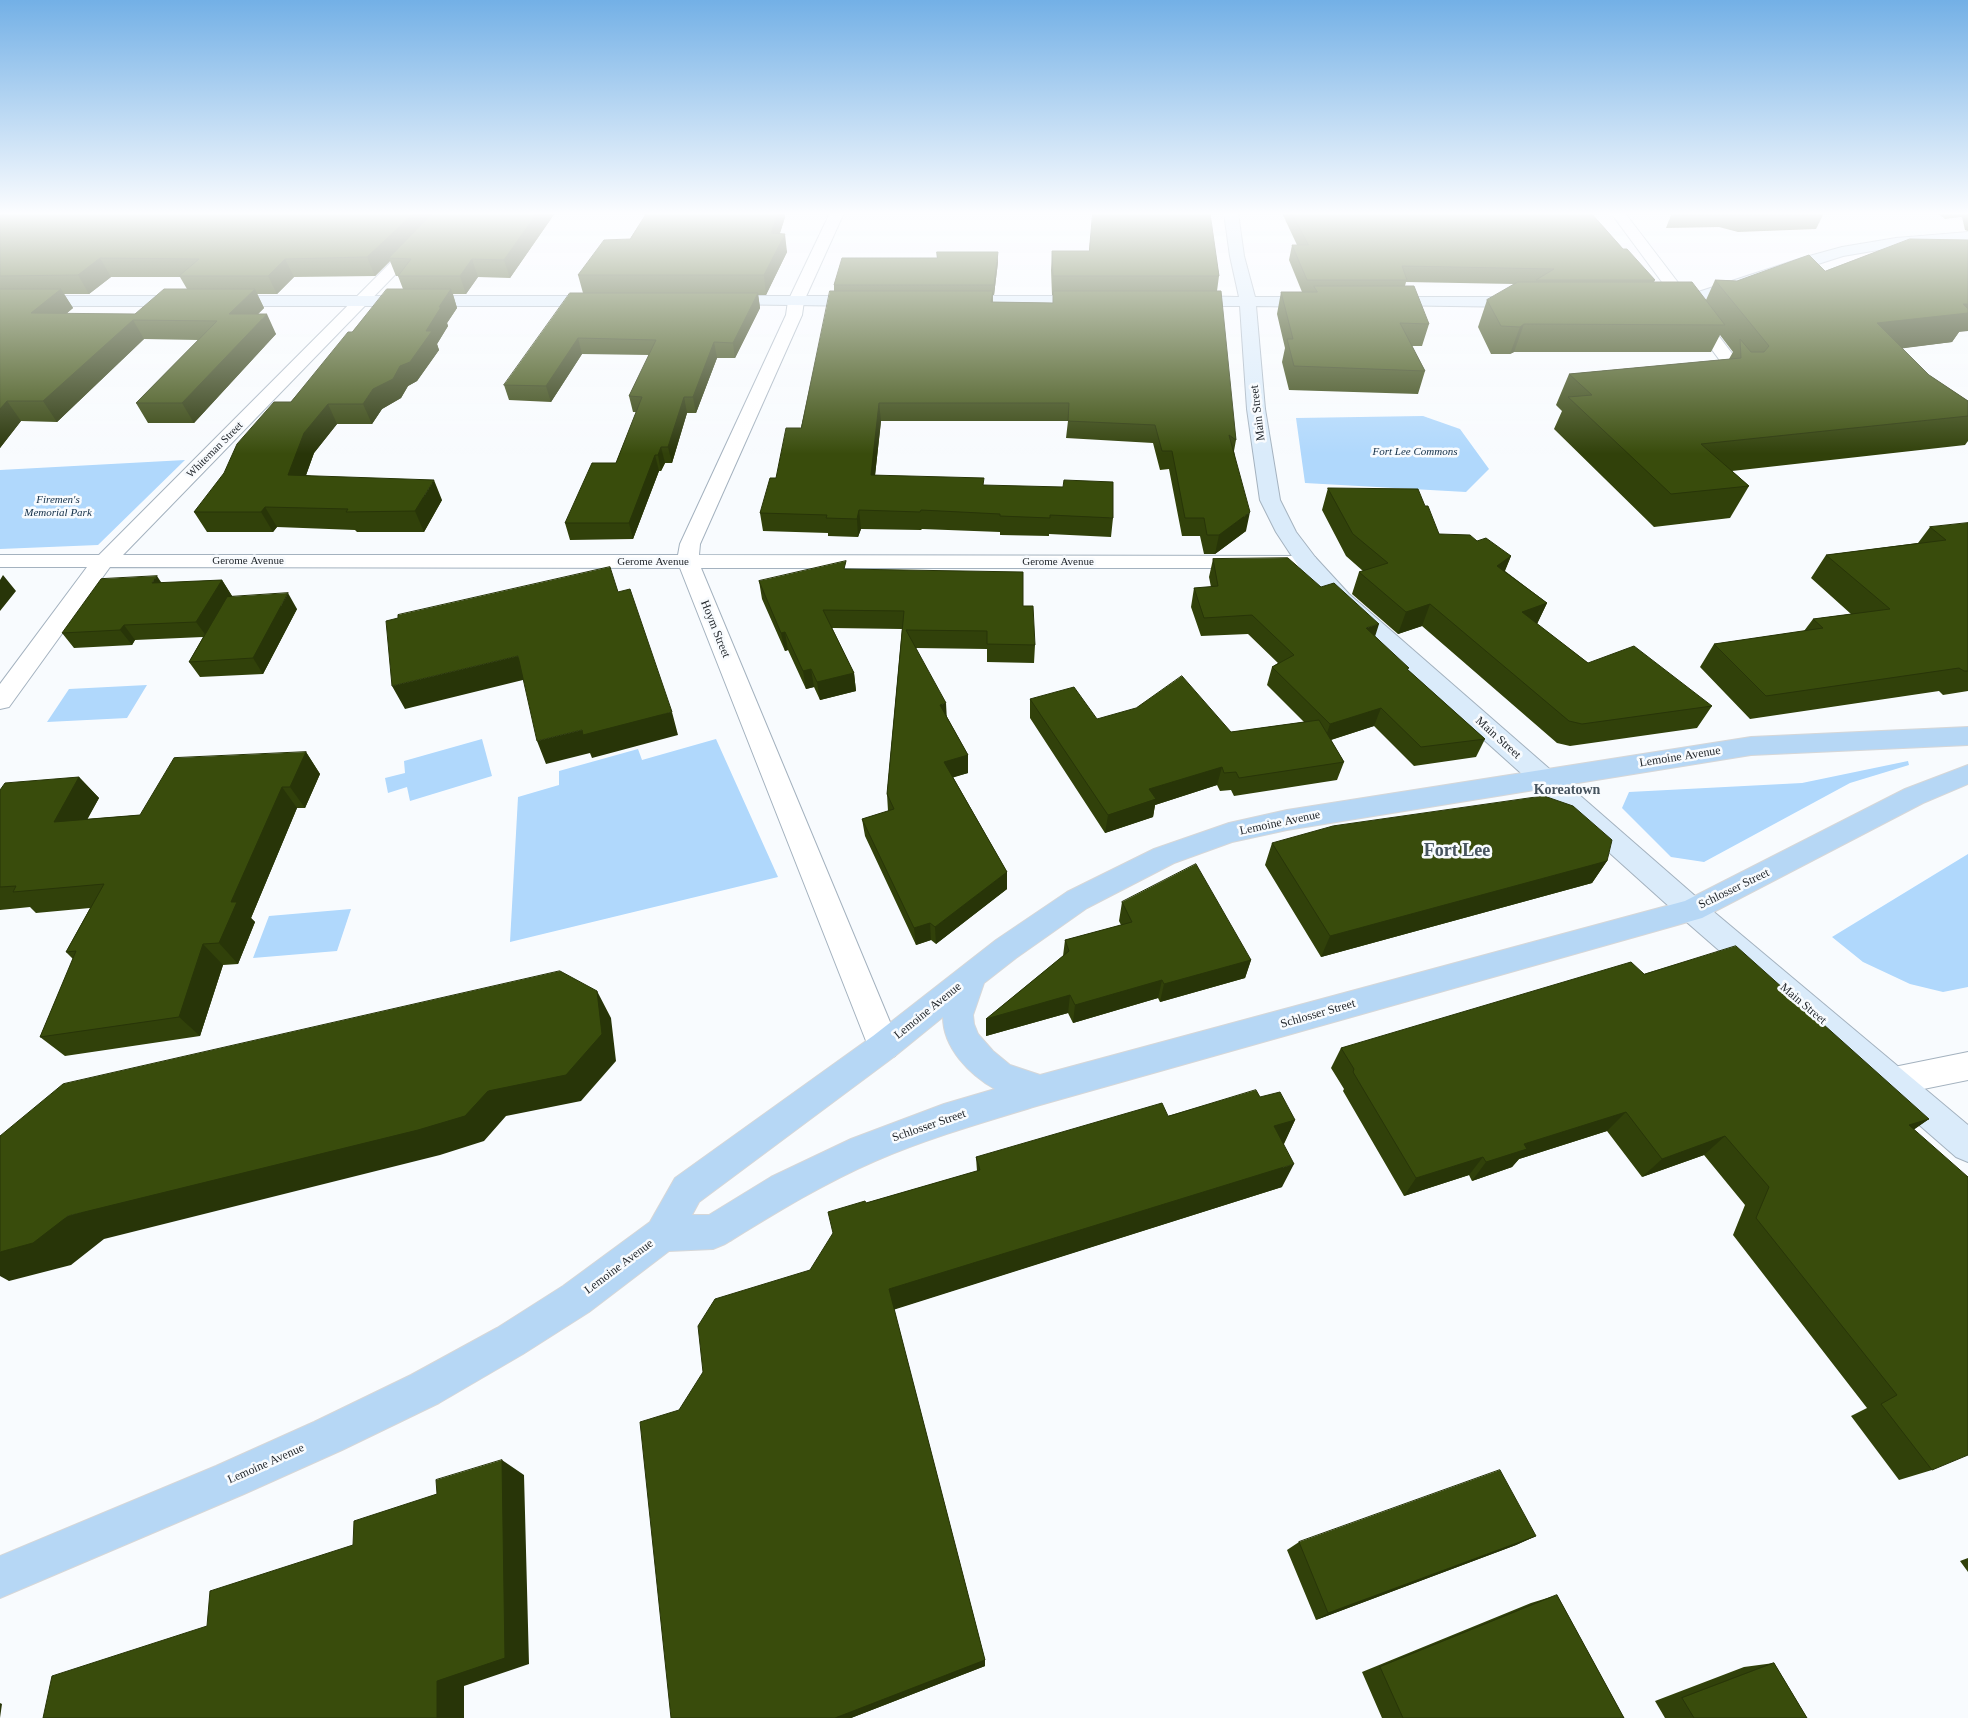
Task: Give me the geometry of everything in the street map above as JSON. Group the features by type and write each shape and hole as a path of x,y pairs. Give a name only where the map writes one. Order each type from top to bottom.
{"main road":[{"name":"Main Street","path":"1246,293 1256,409 1270,500 1286,532 1307,562 1341,599 1692,910 1968,1146"},
{"path":"1648,302 1684,302 1711,293"},
{"path":"0,301 614,301"},
{"path":"708,301 879,301"},
{"path":"939,301 1109,301"},
{"path":"1169,301 1330,302"},
{"path":"1370,302 1535,302"},
{"name":"Lemoine Avenue","path":"0,1577 230,1480 328,1436 425,1389 510,1341 576,1299 663,1234 687,1190 884,1046 974,973 1077,900 1164,856 1229,833 1287,820 1751,746 1831,740 1900,740 1968,736"},
{"name":"Schlosser Street","path":"663,1234 713,1232 783,1189 863,1150 944,1119 1040,1090 1692,910 1914,796 1968,774"},
{"path":"974,973 958,1016 959,1029 965,1042 986,1066 1006,1079 1040,1090"}],"street":[{"name":"Whiteman Street","path":"0,701 104,561 369,293"},
{"path":"688,562 690,544 794,315 796,301 800,293"},
{"path":"1677,293 1741,377"},
{"name":"Gerome Avenue","path":"0,561 1307,562"},
{"name":"Hoym Street","path":"688,562 884,1046"},
{"path":"1894,1081 1968,1066"}],"green space":[{"name":"Fort Lee Commons","path":"1423,416 1460,429 1489,469 1466,492 1305,483 1296,418"},
{"name":"Firemen's Memorial Park","path":"185,460 98,545 0,549 0,470"},
{"path":"147,685 127,718 47,722 69,689"},
{"path":"482,739 492,776 410,801 407,787 388,793 385,778 405,773 404,761"},
{"path":"716,739 778,877 510,942 518,797 559,785 559,771 638,749 642,760"},
{"path":"1908,761 1909,765 1850,783 1704,862 1671,857 1622,808 1629,792 1802,783"},
{"path":"1968,854 1968,987 1943,992 1910,984 1863,962 1832,937"},
{"path":"351,909 337,951 253,958 269,916"}],"building":[{"path":"0,293 56,293 31,313 135,314 159,293 251,293 229,314 267,314 182,403 136,403 217,321 133,320 43,401 7,401 0,409"},
{"path":"384,293 448,293 426,331 432,331 410,362 400,366 393,379 373,389 363,404 328,404 304,433 288,475 434,480 415,511 346,512 348,509 265,507 261,512 194,512 224,473 237,444 274,402 291,402 348,332 352,332"},
{"path":"570,293 758,293 733,343 714,342 693,397 684,397 668,447 661,447 658,455 655,455 629,523 565,523 592,463 616,463 642,397 629,396 656,340 578,338 546,386 504,385"},
{"path":"830,293 993,293 991,302 1053,303 1053,293 1221,293 1236,440 1229,435 1250,512 1219,535 1207,535 1204,518 1185,518 1172,451 1162,451 1155,425 1068,421 1069,403 879,403 871,475 984,478 983,485 1063,487 1064,480 1113,482 1113,518 1050,515 1050,518 1000,516 1000,514 921,510 920,512 859,510 857,519 826,518 827,515 760,513 770,478 776,478 786,428 801,428"},
{"path":"1281,293 1417,293 1429,324 1400,323 1425,371 1294,366 1287,339 1293,339"},
{"path":"1499,293 1701,293 1725,325 1524,324 1520,327 1501,326 1487,300"},
{"path":"1726,293 1968,293 1968,304 1963,304 1968,309 1968,313 1877,323 1929,375 1968,401 1968,416 1701,444 1749,486 1671,494 1568,397 1592,395 1569,374 1741,358 1740,339 1751,352 1764,352 1769,346"},
{"path":"1328,488 1418,489 1425,506 1428,506 1439,534 1470,535 1477,541 1486,538 1511,556 1497,566 1547,603 1522,612 1588,663 1634,646 1712,706 1582,724 1569,721 1430,604 1406,612 1359,572 1388,563 1353,534"},
{"path":"1968,523 1968,671 1959,668 1766,696 1714,644 1823,628 1813,619 1890,609 1826,555 1946,540 1930,527"},
{"path":"1288,558 1321,587 1334,583 1379,624 1366,628 1409,668 1407,669 1485,739 1421,747 1381,708 1330,724 1272,667 1294,655 1252,615 1204,618 1194,588 1218,586 1213,559"},
{"path":"846,561 844,569 1023,572 1023,606 1033,606 1035,645 987,644 987,631 906,630 946,703 940,705 968,755 944,762 1007,872 935,927 930,923 914,928 862,819 894,809 887,794 904,611 823,610 854,673 817,682 811,669 803,671 785,632 781,633 759,581"},
{"path":"610,567 618,592 630,589 672,712 583,735 582,730 537,741 518,656 392,686 386,621 398,618 398,615"},
{"path":"157,576 152,583 222,580 196,622 124,625 120,630 62,633 101,579"},
{"path":"288,593 253,658 189,662 227,597"},
{"path":"1182,676 1231,732 1319,720 1344,762 1239,778 1236,772 1224,773 1222,767 1149,789 1156,799 1108,815 1030,699 1074,687 1097,719 1136,708"},
{"path":"306,752 290,787 282,787 231,902 237,902 219,943 203,944 179,1017 40,1037 76,951 66,952 104,884 13,892 16,886 0,887 0,790 5,783 79,777 54,822 140,815 174,758"},
{"path":"1544,796 1573,806 1612,840 1607,861 1330,936 1272,843 1333,826"},
{"path":"1196,864 1251,960 1164,984 1162,980 1075,1005 1070,995 986,1019 1069,951 1065,940 1132,922 1122,902"},
{"path":"1736,946 1929,1119 1909,1125 1968,1177 1968,1455 1932,1470 1881,1404 1897,1395 1756,1218 1769,1187 1725,1136 1662,1159 1626,1112 1524,1144 1527,1149 1486,1162 1483,1157 1416,1178 1353,1072 1354,1069 1341,1048 1631,962 1644,974"},
{"path":"560,971 597,991 602,1034 566,1075 488,1091 465,1116 418,1130 68,1216 33,1243 0,1252 0,1136 63,1084"},
{"path":"1256,1090 1260,1097 1280,1092 1295,1120 1274,1126 1294,1164 889,1289 985,1660 835,1718 671,1718 640,1422 679,1410 703,1372 698,1326 715,1299 810,1270 833,1233 828,1212 980,1170 976,1157 1162,1103 1168,1116"},
{"path":"502,1460 505,1658 437,1681 437,1718 43,1718 52,1676 207,1626 210,1591 353,1545 354,1521 437,1494 436,1480"},
{"path":"1500,1470 1536,1536 1328,1613 1299,1542"},
{"path":"1557,1595 1624,1718 1403,1718 1380,1667"},
{"path":"1774,1663 1807,1718 1694,1718 1682,1698"}],"district":[{"name":"Koreatown","path":"1567,790"},
{"name":"Fort Lee","path":"1457,851"}]}
